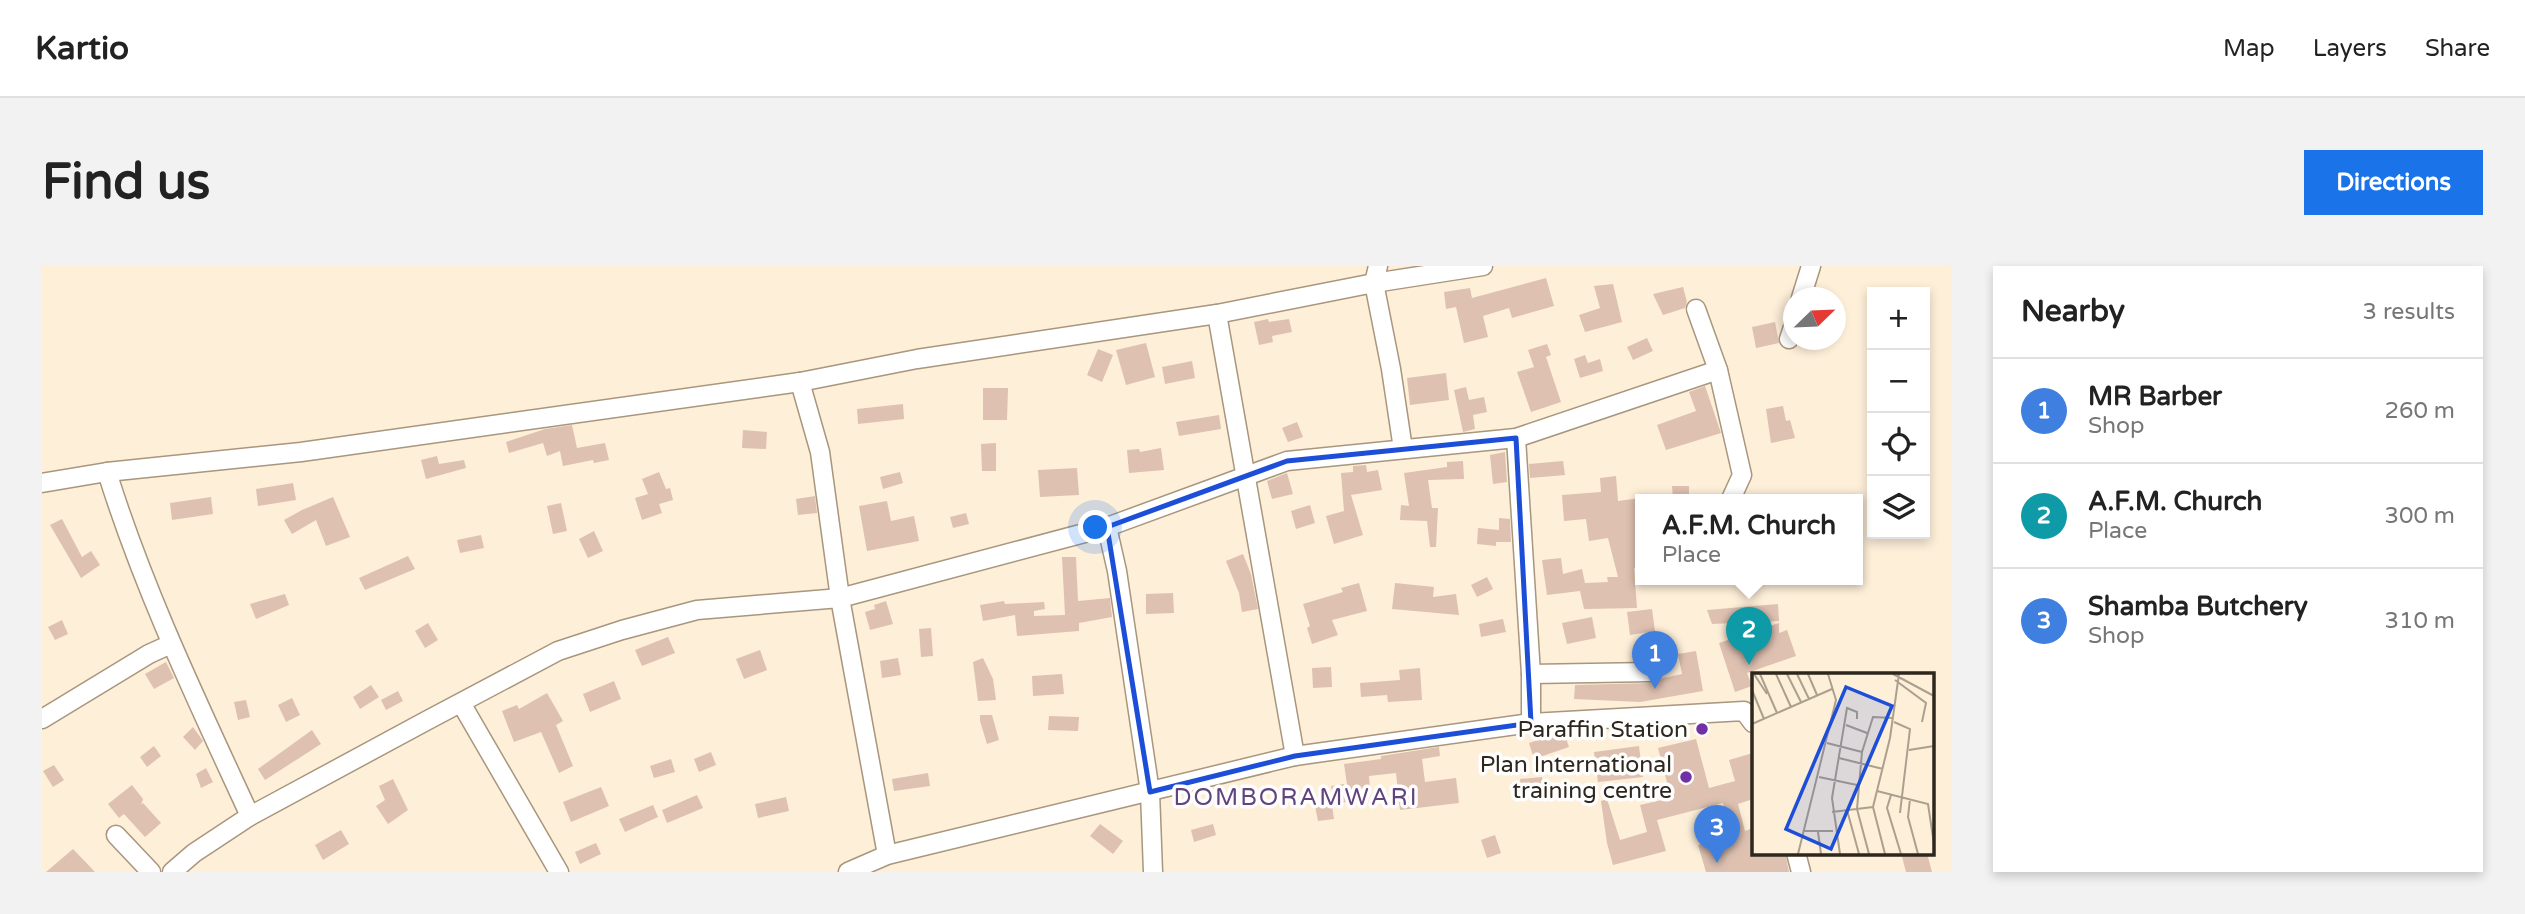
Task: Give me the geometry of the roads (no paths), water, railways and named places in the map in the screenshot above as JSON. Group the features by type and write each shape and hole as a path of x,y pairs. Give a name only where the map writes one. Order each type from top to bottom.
{"street":[{"path":"42,483 107,472 301,452 800,382 917,359 1217,314 1376,275 1483,266"},
{"path":"1804,287 1811,266"},
{"path":"1376,275 1403,449"},
{"path":"1696,309 1718,370 1742,475 1733,494"},
{"path":"1217,314 1295,757"},
{"path":"172,872 194,853 250,816 558,651 622,630 697,610 840,598 1107,527 1287,461 1516,438 1718,370"},
{"path":"800,382 820,452 840,598 887,855"},
{"path":"1516,438 1531,674 1531,723"},
{"path":"107,472 122,519 171,644 250,816"},
{"path":"1107,527 1117,571 1150,792 1153,872"},
{"path":"42,719 149,654 171,644"},
{"path":"1531,674 1650,672"},
{"path":"461,704 552,870"},
{"path":"848,872 887,855 1295,757 1531,723 1744,711 1752,722"},
{"path":"116,835 150,872"},
{"path":"1797,855 1801,872"}],"place":[{"name":"A.F.M. Church","path":"1749,665"},
{"name":"MR Barber","path":"1655,689"},
{"name":"Paraffin Station","path":"1702,729"},
{"name":"Plan International training centre","path":"1686,777"},
{"name":"Shamba Butchery","path":"1717,863"}],"district":[{"name":"DOMBORAMWARI","path":"1296,797"}]}
